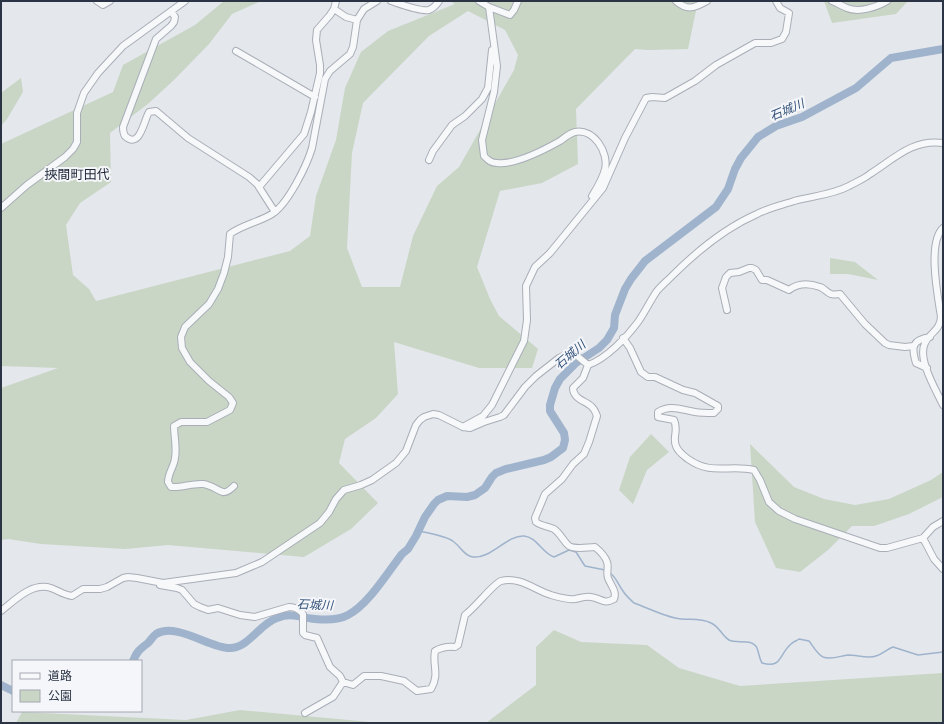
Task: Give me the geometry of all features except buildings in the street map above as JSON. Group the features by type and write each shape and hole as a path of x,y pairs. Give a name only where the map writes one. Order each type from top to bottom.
{"street":[{"path":"97,1 103,5 110,1"},
{"path":"1,208 27,185 73,149 77,142 77,113 84,93 98,73 123,46 185,1"},
{"path":"259,187 304,134 315,97 320,73 316,34 319,26 334,9 336,1"},
{"path":"234,486 228,491 222,492 210,485 200,484 177,487 171,486 168,482 168,476 176,457 174,426 181,422 207,422 230,410 233,403 190,362 182,348 181,337 185,327 209,304 218,289 226,268 230,234 279,210 293,189 310,157 325,79 330,71 350,54 353,47 357,20 364,9 377,1"},
{"path":"391,1 423,10 429,10 439,1"},
{"path":"479,1 489,7 510,15 518,1"},
{"path":"676,1 682,6 690,8 697,7 707,1"},
{"path":"463,427 483,416 492,405 524,341 527,320 526,286 535,267 550,253 603,188 625,138 646,98 666,98 695,81 716,65 755,43 771,44 782,39 786,32 789,13 780,8 776,1"},
{"path":"832,1 848,8 858,10 878,6 887,1"},
{"path":"489,7 497,66 494,92 482,140 484,156 490,162 507,163 537,154 575,132 590,134 595,138 604,153 606,162 605,170 587,207"},
{"path":"334,9 346,17 357,20"},
{"path":"171,11 175,17 174,22 156,39 123,127 124,134 132,139 138,138 141,134 149,112 156,112 188,138 249,177 259,187 275,212"},
{"path":"429,160 433,151 452,125 465,116 482,99 488,88 493,41"},
{"path":"236,51 315,97"},
{"path":"930,143 943,148"},
{"path":"153,581 161,586 182,590 194,604 208,610 218,608 240,616 255,617 289,607 298,609 303,614 303,633 305,635 317,638 330,667 340,676 343,682 353,685 364,676 381,676 404,681 417,691 431,688 435,682 435,651 442,647 455,647 458,645 465,615 471,611 494,585 500,581 514,581 523,583 563,598 573,599 591,597 609,602 614,599 615,596 606,570 608,564 603,554 595,547 576,548 569,545 560,533 552,528 539,524 536,522 535,518 545,494 562,479 573,464 584,454 589,442 597,416 591,406 576,396 573,392 573,388 583,378 588,365 600,359 623,338 638,322 658,290 674,274 711,242 746,219 758,213 800,200 836,192 870,174 910,148 921,144 943,143"},
{"path":"943,228 937,238 934,264 941,317 938,328 925,343 922,351 926,368 943,405"},
{"path":"727,310 722,288 726,276 730,273 752,268 756,270 762,280 780,285 789,290 799,284 806,284 821,287 830,294 840,294 865,324 885,343 905,347 913,346"},
{"path":"926,368 916,363 912,350 917,341 930,337"},
{"path":"623,338 644,375 655,377 683,390 695,393 718,406 718,409 714,413 695,412 671,408 664,408 658,412 658,416 674,420 677,427 674,440 675,445 678,451 695,464 709,469 742,468 754,470 769,502 779,511 795,519 880,548 887,548 923,538 933,527 943,521"},
{"path":"1,611 33,588 40,586 51,588 66,596 72,596 83,589 100,589 128,577 163,583 236,573 262,562 320,523 329,512 340,493 344,490 372,480 396,463 406,451 416,426 424,417 433,414 439,415 463,427 470,428 504,415 529,384 554,362 565,355 576,355 588,365"},
{"path":"923,538 934,559 943,570"},
{"path":"305,713 333,697 343,682"}],"green space":[{"path":"224,1 261,1 232,14 209,44 175,79 149,103 110,133 111,182 80,203 66,225 73,275 89,289 96,301 290,251 310,236 316,196 336,140 345,88 361,52 388,31 455,4 450,1 698,1 688,49 635,49 576,109 578,164 542,183 500,191 477,267 490,299 499,316 538,349 532,368 479,368 394,342 398,394 376,418 345,439 339,463 378,503 351,529 304,557 168,545 125,549 41,544 8,539 1,540 1,388 58,368 1,366 1,144 113,92 123,65 195,25","holes":["468,11 505,30 518,55 514,70 459,167 437,186 413,236 400,287 362,287 347,248 352,153 363,103 429,36"]},
{"path":"824,1 908,1 896,14 832,23"},
{"path":"21,78 23,92 7,119 1,126 1,93"},
{"path":"830,258 855,262 878,280 848,274 830,274"},
{"path":"651,434 669,452 647,470 633,504 619,490 630,457"},
{"path":"750,444 794,487 824,499 855,505 889,499 931,480 943,472 943,497 909,514 874,526 852,526 828,550 800,572 776,568 755,522"},
{"path":"554,630 581,642 647,645 679,668 740,686 943,673 943,723 486,723 536,685 536,647"},
{"path":"240,710 381,723 16,723 22,712 186,720"}],"waterway":[{"name":"石城川","path":"134,660 139,650 156,634 164,631 183,633 221,647 229,648 242,645 265,625 282,616 292,615 323,620 340,618 348,615 363,604 402,554 408,549 425,517 438,500 447,496 467,497 475,495 485,488 496,473 506,469 544,460 551,457 563,448 565,440 564,433 550,411 550,405 555,388 560,379 576,363 599,348 607,340 614,328 615,315 625,289 645,261 716,207 728,189 735,169 741,158 758,137 776,126 802,117 856,88 891,58 943,49"},
{"path":"419,531 447,538 465,553 473,557 480,557 493,551 511,539 524,536 529,537 554,557 569,550 576,552 585,566 605,570"},
{"path":"610,573 621,589 634,603 670,617 702,620 714,624 729,640 736,642 748,642 755,645 762,663 773,664 777,662 780,660 787,648 799,639 809,641 815,650 826,658 848,655 873,657 893,647 918,655 943,652"},
{"name":"石城川","path":"1,685 12,690"}],"district":[{"name":"挾間町田代","path":"77,174"}]}
